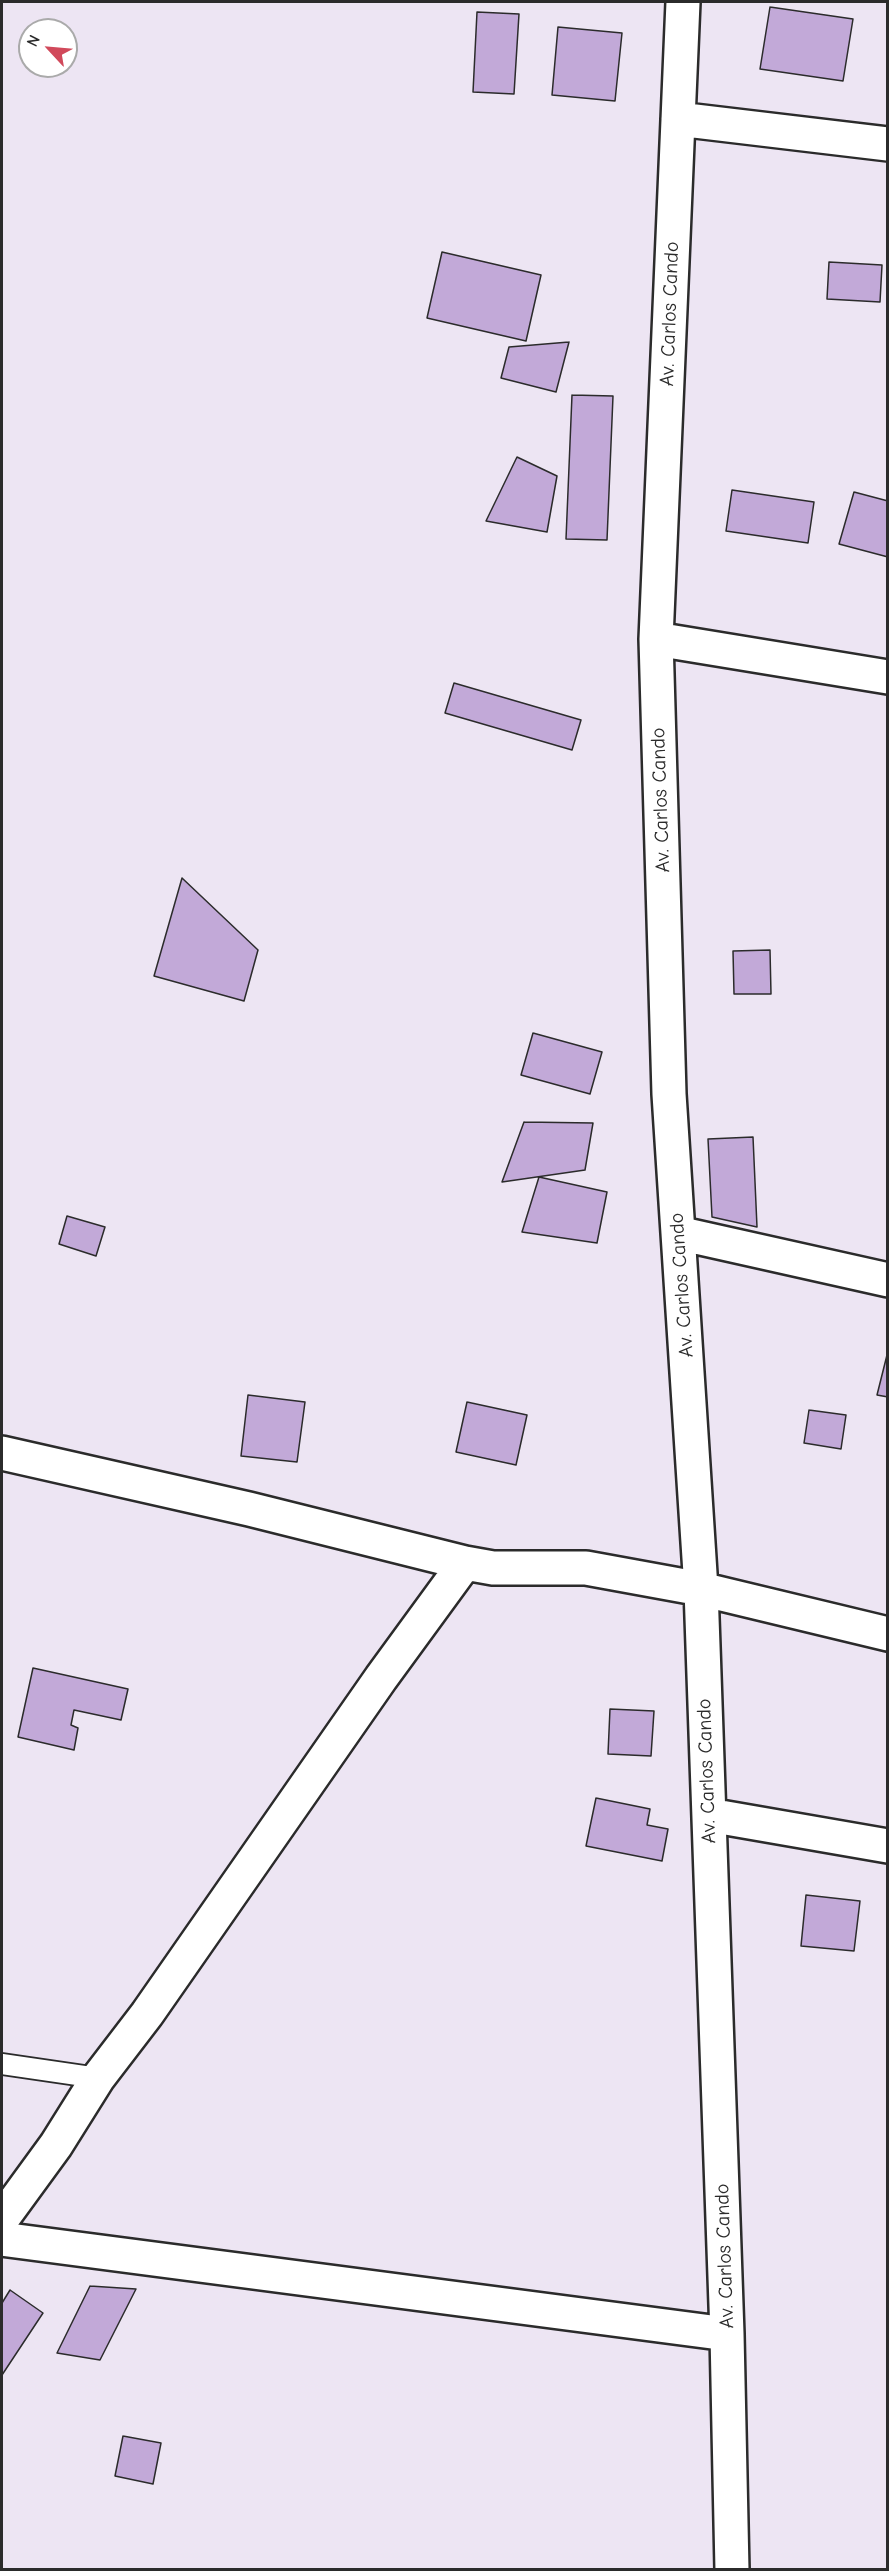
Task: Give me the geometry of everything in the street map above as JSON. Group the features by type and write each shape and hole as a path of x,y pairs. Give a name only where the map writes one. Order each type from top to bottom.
{"street":[{"name":"Av. Carlos Cando","path":"683,2 656,639 669,1094 700,1588 709,1815 727,2334 732,2570"},
{"path":"678,119 888,144"},
{"path":"656,639 888,677"},
{"path":"678,1233 888,1280"},
{"path":"2,1453 249,1509 465,1563 493,1568 586,1568 700,1588 888,1634"},
{"path":"2,2219 381,1678 465,1563"},
{"path":"709,1815 888,1845"},
{"path":"2,2238 727,2334"}],"lane":[{"path":"2,2064 99,2078"}],"building":[{"path":"770,7 853,19 843,81 760,69"},
{"path":"477,12 519,14 514,94 473,92"},
{"path":"558,27 622,33 615,101 552,95"},
{"path":"442,252 541,275 526,341 427,318"},
{"path":"829,262 882,265 880,302 827,299"},
{"path":"569,342 556,392 501,378 509,347"},
{"path":"572,395 613,396 607,540 566,539"},
{"path":"517,457 557,476 547,532 486,521"},
{"path":"732,490 814,502 808,543 726,531"},
{"path":"854,492 888,501 888,557 839,544"},
{"path":"454,683 581,720 572,750 445,713"},
{"path":"182,878 258,950 244,1001 154,976"},
{"path":"770,950 771,994 734,994 733,951"},
{"path":"533,1033 602,1052 590,1094 521,1075"},
{"path":"524,1122 593,1123 585,1170 502,1182"},
{"path":"753,1137 757,1227 712,1217 708,1139"},
{"path":"539,1177 607,1192 597,1243 522,1232"},
{"path":"67,1216 105,1227 96,1256 59,1244"},
{"path":"888,1351 888,1397 877,1395"},
{"path":"248,1395 305,1402 297,1462 241,1456"},
{"path":"467,1402 527,1415 516,1465 456,1452"},
{"path":"809,1410 846,1415 841,1449 804,1443"},
{"path":"33,1668 128,1689 121,1720 74,1710 71,1725 78,1728 74,1750 18,1737"},
{"path":"610,1709 654,1711 651,1756 608,1754"},
{"path":"596,1798 650,1809 647,1825 668,1829 662,1861 586,1846"},
{"path":"806,1895 860,1901 854,1951 801,1946"},
{"path":"90,2286 136,2289 100,2360 57,2353"},
{"path":"10,2290 43,2313 2,2375 2,2303"},
{"path":"123,2436 161,2443 153,2484 115,2476"}]}
